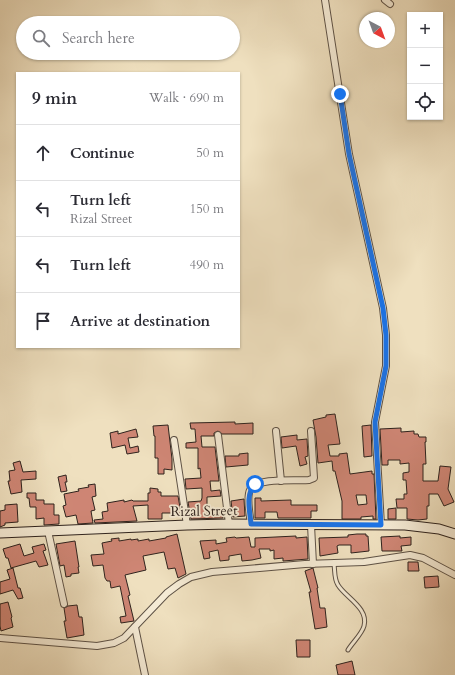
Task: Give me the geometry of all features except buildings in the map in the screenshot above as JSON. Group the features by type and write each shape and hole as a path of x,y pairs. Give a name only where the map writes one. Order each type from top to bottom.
{"main road":[{"name":"Rizal Street","path":"0,533 187,525 251,524 381,525 422,527 438,529 455,534"}],"street":[{"path":"325,0 349,154 380,293 385,328 387,355 386,366 375,422 381,525"},
{"path":"385,0 390,4"},
{"path":"276,431 281,481"},
{"path":"251,524 248,496 250,490 255,484 272,481 309,480 314,478 311,431"},
{"path":"218,435 229,524"},
{"path":"174,440 187,525"},
{"path":"311,525 312,564"},
{"path":"48,531 64,604"},
{"path":"0,638 97,646 114,643 124,638 167,593 191,577 212,572 312,564 364,562 410,555 423,558 455,575"},
{"path":"135,627 145,675"}],"lane":[{"path":"334,564 336,580 339,586 357,604 364,618 364,626 348,650"}],"route":[{"path":"255,484 250,490 248,496 251,524 381,525 375,422 386,366 386,335 383,308 349,154 340,94"}]}
